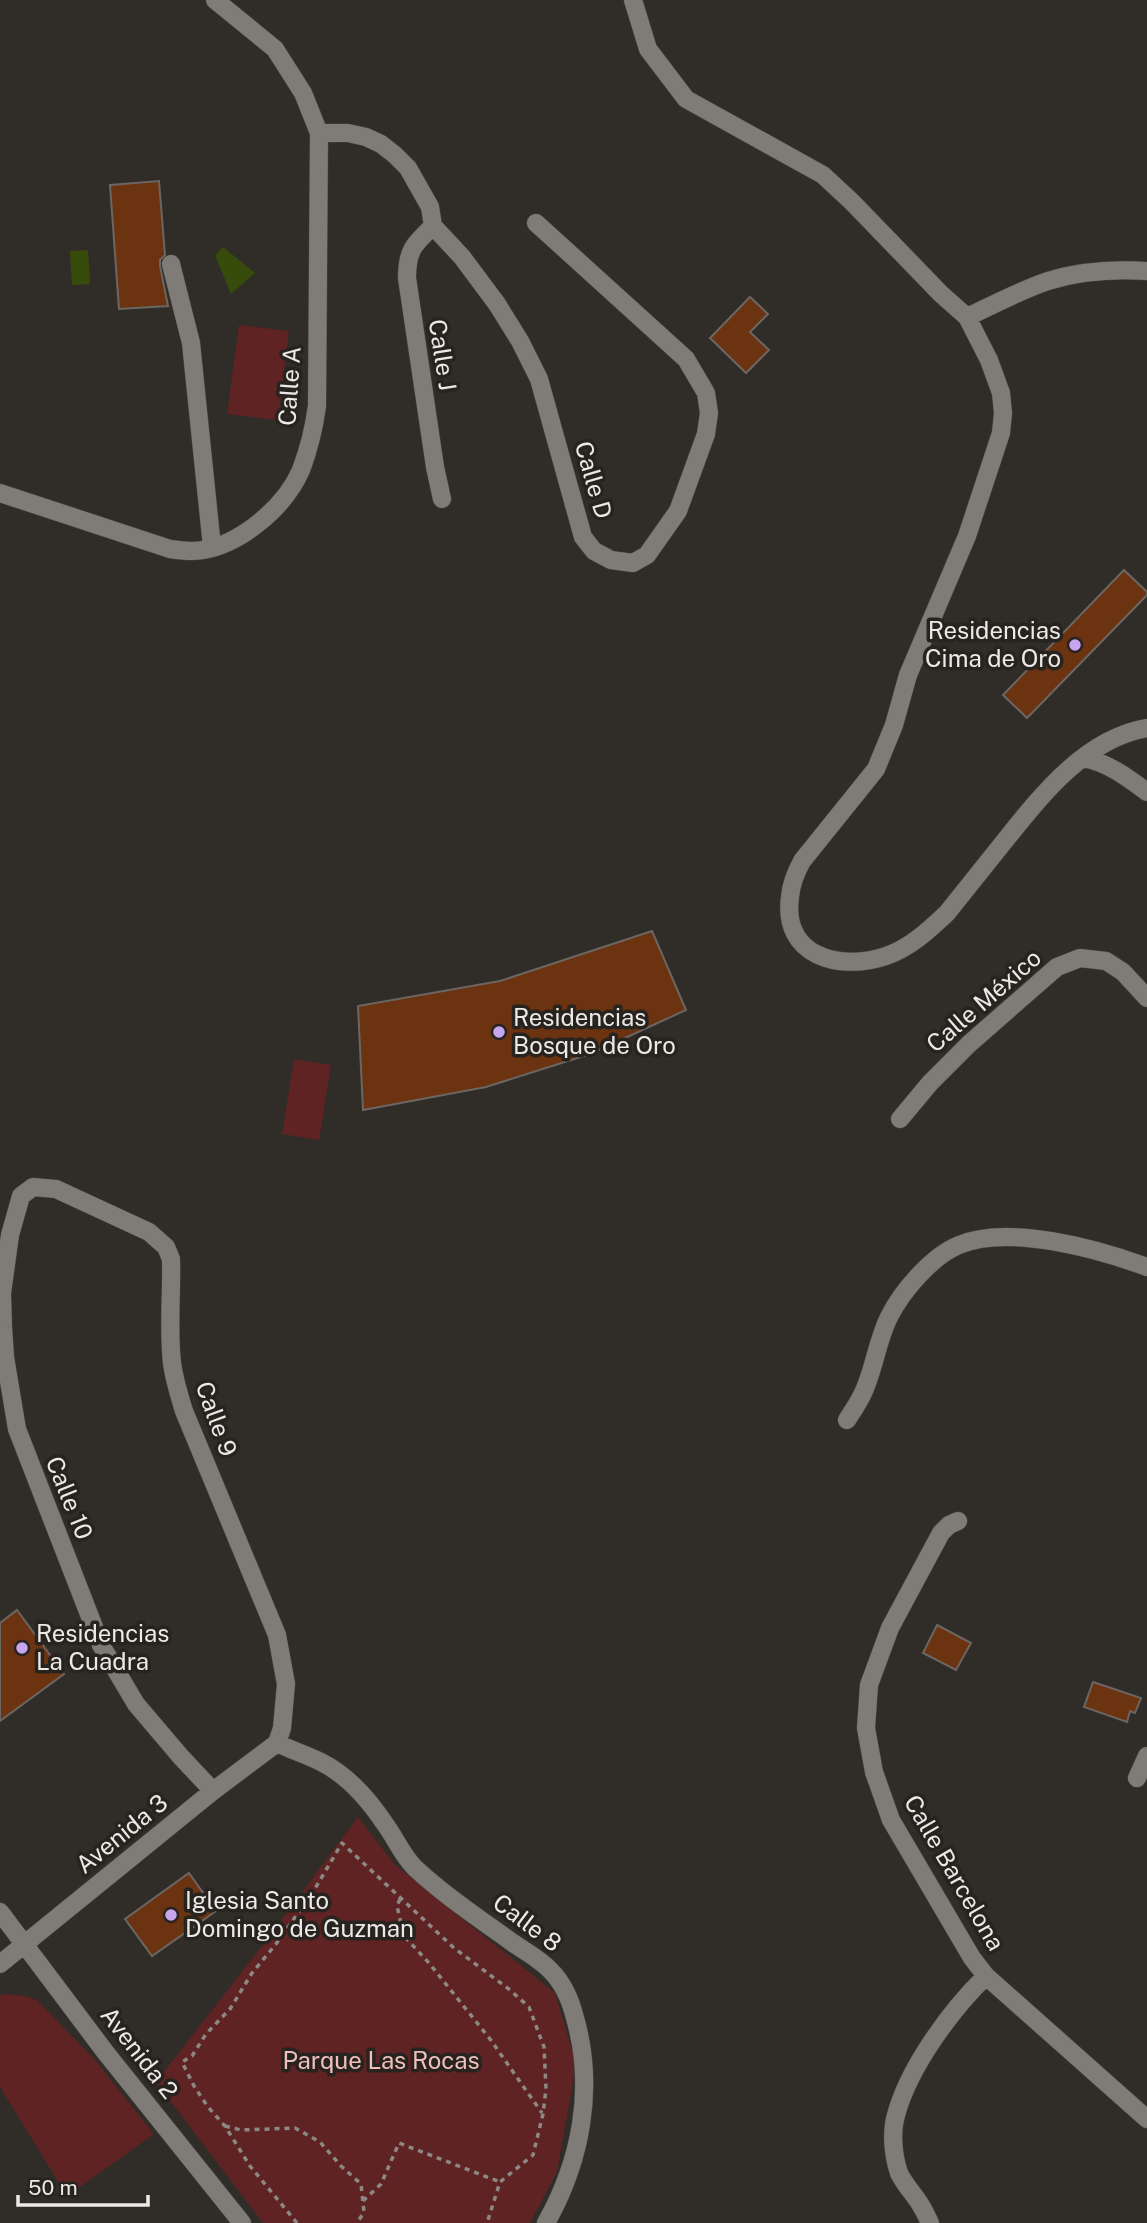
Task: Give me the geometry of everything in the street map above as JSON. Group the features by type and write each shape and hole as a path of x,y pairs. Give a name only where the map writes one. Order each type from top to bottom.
{"street":[{"name":"Calle A","path":"0,493 170,549 193,551 232,540 249,530 278,505 300,472 313,430 317,406 319,132 303,93 275,49 215,0"},
{"path":"633,0 648,49 686,99 823,176 880,229 941,294 967,317 989,360 1001,393 1003,413 1000,433 967,536 908,675 894,725 876,769 802,861 794,877 789,910 798,938 807,950 836,962 869,961 900,950 947,913 1044,791 1068,768 1110,741 1147,728"},
{"name":"Calle D","path":"319,132 366,137 381,144 408,168 430,207 433,226 462,257 497,304 539,379 583,537 594,551 611,560 633,563 647,555 678,511 706,434 709,413 706,393 686,359 537,223"},
{"name":"Calle J","path":"433,226 416,242 407,259 407,278 442,499"},
{"path":"171,264 191,343 212,547"},
{"path":"967,317 1047,281 1100,271 1147,271"},
{"path":"1084,758 1114,769 1147,792"},
{"name":"Calle México","path":"900,1119 959,1054 1057,967 1080,958 1106,961 1124,972 1147,998"},
{"name":"Calle 9","path":"33,1187 56,1189 149,1232 166,1247 171,1259 170,1345 177,1389 269,1614 282,1657 286,1684 282,1728 276,1743"},
{"name":"Calle 10","path":"33,1187 21,1196 10,1235 2,1293 5,1357 17,1429 111,1664 136,1704 213,1791"},
{"path":"847,1420 862,1396 877,1343 901,1297 943,1254 961,1244 998,1238 1056,1242 1099,1251 1147,1267"},
{"name":"Calle Barcelona","path":"958,1521 948,1525 941,1533 890,1628 869,1685 866,1728 874,1772 891,1820 972,1958 986,1976 1147,2119"},
{"name":"Avenida 3","path":"0,1964 276,1743"},
{"name":"Calle 8","path":"276,1743 322,1763 355,1786 386,1824 398,1847 413,1866 535,1957 553,1973 565,1991 579,2031 583,2054 585,2077 582,2119 580,2139 568,2181 546,2223"},
{"path":"1137,1778 1147,1756"},
{"name":"Avenida 2","path":"0,1912 106,2053 242,2223"},
{"path":"930,2223 900,2175 893,2146 895,2116 932,2040 986,1976"}],"path":[{"path":"297,2223 250,2166 225,2126 208,2107 182,2062 192,2056 206,2034 230,2009 251,1973 306,1902 342,1843 454,1948 529,2007 544,2047 546,2089 543,2114 533,2155 500,2182 487,2223"},
{"path":"400,1899 397,1906 404,1936 490,2039 543,2114"},
{"path":"225,2126 241,2130 295,2128 320,2142 361,2184 364,2212 357,2223"},
{"path":"363,2201 381,2184 399,2143 500,2182"}],"green space":[{"path":"239,325 289,331 278,420 227,414"},
{"path":"294,1059 331,1065 319,1140 282,1134"},
{"name":"Parque Las Rocas","path":"358,1817 394,1864 555,1993 576,2064 557,2172 530,2223 263,2223 156,2082"},
{"path":"4,1994 37,2000 95,2060 154,2134 67,2196 0,2087 0,1996"}],"shaded area":[{"path":"223,247 255,273 231,294 215,255"},
{"path":"88,250 90,284 72,285 70,251"}],"building":[{"path":"159,181 165,255 160,260 160,266 168,306 119,309 110,185"},
{"path":"750,297 768,314 750,332 769,350 746,373 710,338"},
{"name":"Residencias Cima de Oro","path":"1124,570 1147,595 1027,718 1003,695"},
{"name":"Residencias Bosque de Oro","path":"652,931 686,1010 590,1054 486,1087 363,1110 358,1006 500,981"},
{"name":"Residencias La Cuadra","path":"17,1610 64,1674 0,1721 0,1623"},
{"path":"937,1625 971,1643 956,1670 923,1653"},
{"path":"1093,1682 1141,1698 1135,1713 1130,1711 1127,1722 1084,1707"},
{"name":"Iglesia Santo Domingo de Guzman","path":"189,1873 216,1911 152,1956 125,1919"}],"place":[{"name":"Residencias Cima de Oro","path":"1075,645"},
{"name":"Residencias Bosque de Oro","path":"499,1032"},
{"name":"Residencias La Cuadra","path":"22,1648"},
{"name":"Iglesia Santo Domingo de Guzman","path":"171,1915"}]}
